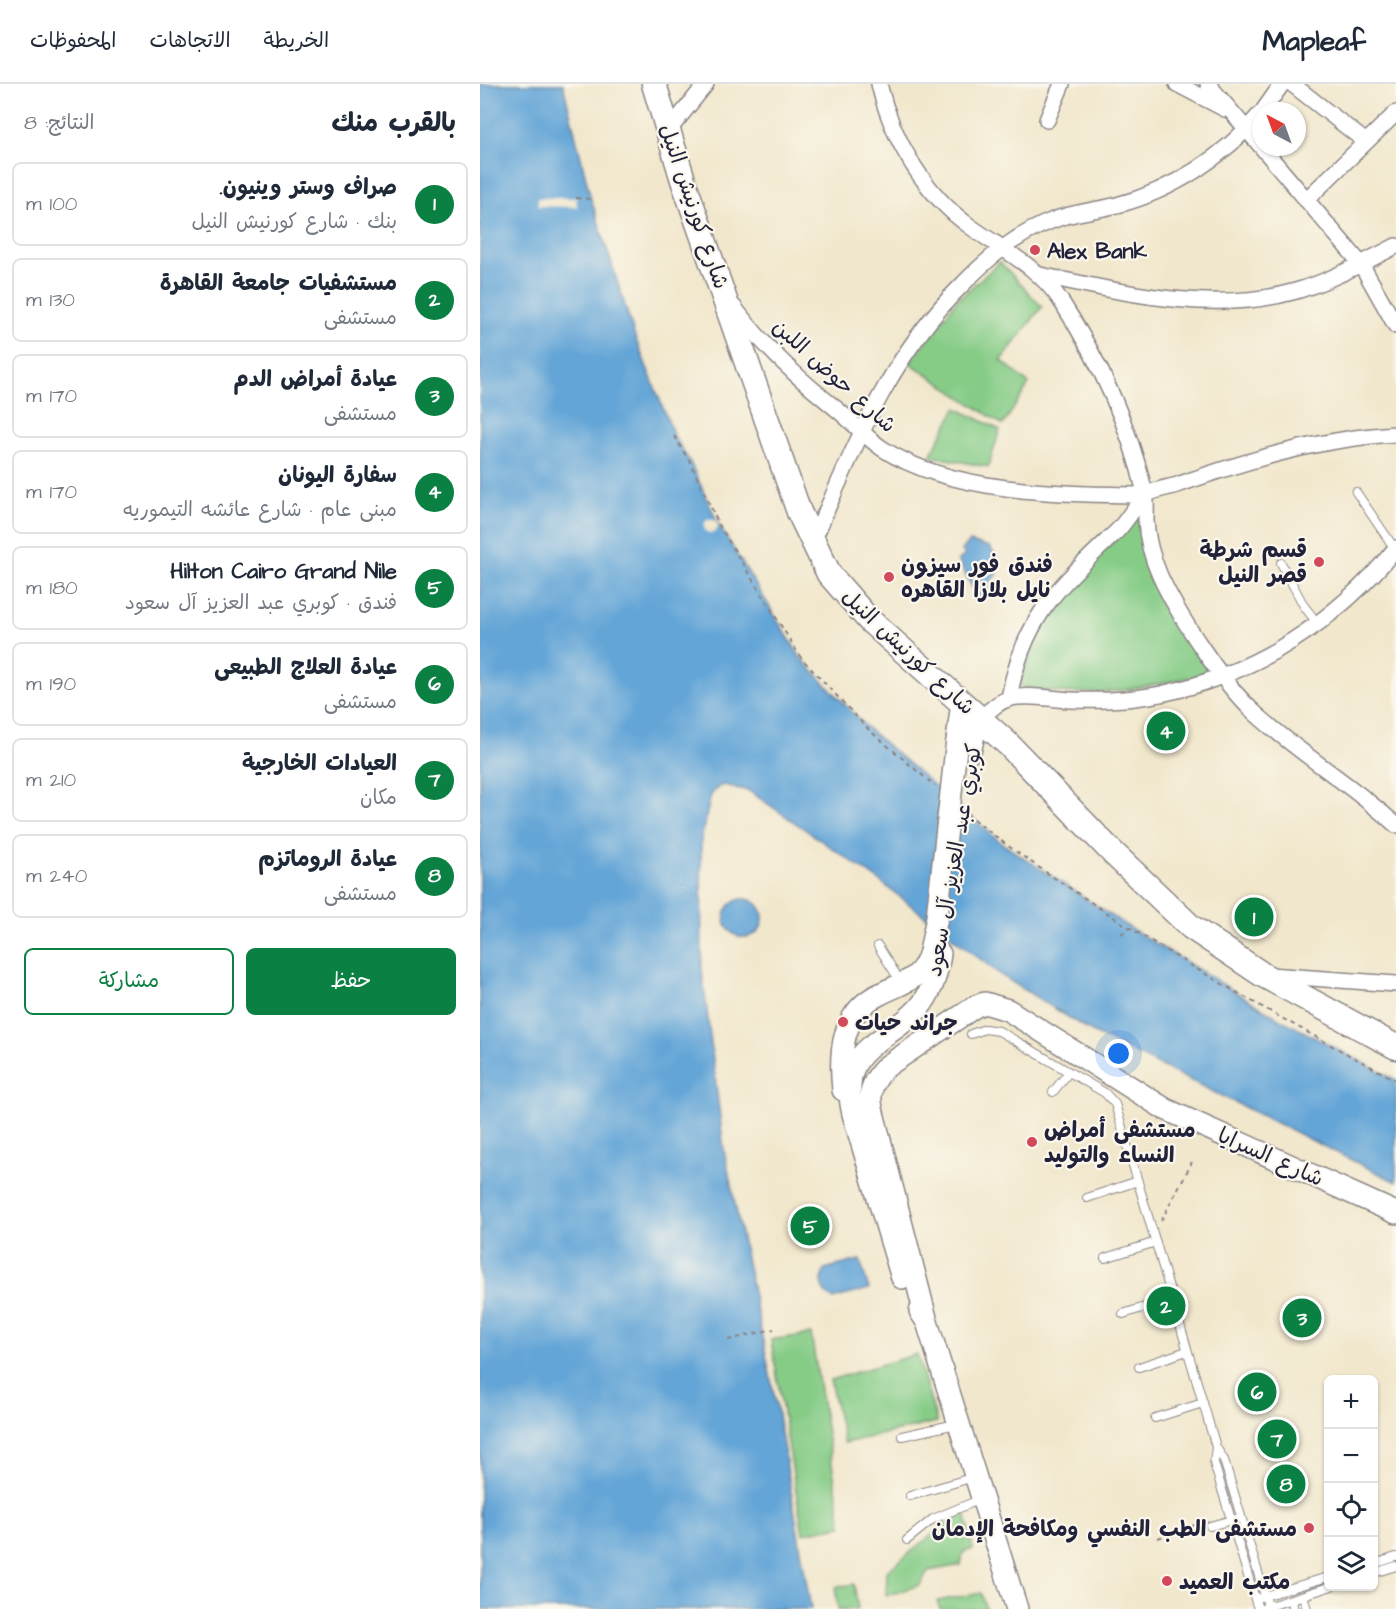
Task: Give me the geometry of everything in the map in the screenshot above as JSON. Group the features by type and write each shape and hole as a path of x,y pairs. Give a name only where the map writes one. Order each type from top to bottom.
{"highway":[{"name":"شارع كورنيش النيل","path":"654,85 683,180 799,512 829,574 869,620 981,719 1113,853 1184,920 1263,975 1396,1047"}],"main road":[{"name":"كوبري عبد العزيز آل سعود","path":"906,1290 850,1103 851,1079 860,1058 876,1040 916,1011 933,984 937,917 963,750 962,702"},
{"name":"كوبري عبد العزيز آل سعود","path":"963,750 974,735 981,719"},
{"name":"كوبري عبد العزيز آل سعود","path":"906,1290 890,1267 848,1115 842,1079 842,1043 849,1023 862,1006 879,994 903,985 920,974 935,953"},
{"path":"903,985 914,995 916,1011"},
{"name":"شارع السرايا","path":"927,1322 872,1109 871,1088 876,1077 887,1066 976,1006 994,1005 1008,1010 1165,1109 1396,1213"},
{"path":"842,1043 848,1054 860,1058"},
{"path":"906,1290 927,1322 1017,1609"}],"street":[{"path":"669,130 706,84"},
{"path":"879,84 884,104 898,139 917,172 941,201 962,220 1040,275 1060,298 1114,396 1146,495 1146,524 1160,576 1222,676 1255,714 1348,784 1396,825"},
{"path":"1047,120 1062,84"},
{"path":"1177,84 1232,112"},
{"path":"1208,84 1361,264 1396,326"},
{"path":"1269,102 1282,84"},
{"path":"1292,84 1366,142"},
{"path":"1306,200 1396,113"},
{"path":"813,541 881,390 916,335 944,302 1002,247 1052,220 1073,213 1117,205 1159,189 1220,154 1252,123"},
{"path":"1040,275 1155,296 1226,302 1262,299 1296,291 1330,279 1396,246"},
{"name":"شارع حوض اللبن","path":"724,292 744,321 775,354 881,448 915,465 980,483 1047,494 1146,495 1277,454 1345,440 1396,434"},
{"path":"1009,698 1014,668 1040,613 1058,588 1118,530 1146,495"},
{"path":"981,719 989,710 1009,698 1137,698 1188,688 1222,676 1248,665 1318,624 1349,599 1396,549"},
{"path":"1263,975 1396,984"}],"lane":[{"path":"1356,492 1396,549"},
{"path":"1281,563 1304,606 1318,624"},
{"path":"878,946 903,985"},
{"path":"971,1034 985,1029 999,1031 1105,1093 1115,1104 1216,1447 1224,1460 1269,1608"},
{"path":"1053,1092 1069,1072"},
{"path":"1087,1198 1138,1181"},
{"path":"1105,1258 1156,1242"},
{"path":"1123,1314 1173,1298"},
{"path":"1139,1366 1187,1351"},
{"path":"1155,1418 1203,1403"},
{"path":"902,1436 958,1424"},
{"path":"1216,1447 1214,1463 1259,1609 1269,1608 1324,1589"},
{"path":"910,1496 975,1477"},
{"path":"907,1540 933,1519 982,1499"},
{"path":"1214,1525 1241,1517"},
{"path":"1378,1563 1396,1557"},
{"path":"1378,1572 1396,1566"},
{"path":"1255,1598 1324,1578"},
{"path":"1303,1596 1307,1609"},
{"path":"1291,1599 1294,1609"}],"path":[{"path":"576,198 591,199"},
{"path":"674,436 690,462 720,528 801,658 869,730 940,791"},
{"path":"958,806 1003,844 1130,928 1280,1019 1396,1080"},
{"path":"1121,934 1130,928"},
{"path":"1153,1230 1165,1215 1192,1162"},
{"path":"728,1340 774,1329"},
{"path":"1158,1538 1215,1518 1214,1525"}],"green space":[{"path":"1000,262 1042,307 1001,360 1029,384 1003,425 910,363 957,300"},
{"path":"956,408 1000,430 988,467 930,456"},
{"path":"1140,515 1163,593 1180,629 1206,661 1204,674 1135,688 1089,693 1066,693 1019,686 1037,632 1088,567"},
{"path":"811,1334 842,1526 803,1533 771,1340"},
{"path":"917,1354 937,1422 844,1443 830,1380"},
{"path":"965,1513 973,1549 963,1552 961,1565 928,1571 920,1585 886,1596 887,1571 957,1515"},
{"path":"854,1584 858,1609 838,1609 835,1587"},
{"path":"981,1593 986,1609 940,1609 937,1601"}],"water":[{"path":"480,84 563,84 591,199 635,337 674,436 690,462 720,527 801,658 869,730 1003,844 1130,928 1280,1019 1396,1080 1396,1182 1092,1032 1002,976 877,879 749,791 724,785 718,787 711,795 701,839 702,970 724,1150 777,1409 811,1609 480,1609"},
{"path":"970,542 989,547 999,560 998,572 989,584 990,590 983,597 977,596 958,560 965,556 962,550"},
{"path":"744,899 758,904 763,918 758,932 744,937 730,932 725,918 730,904"},
{"path":"860,1260 869,1289 833,1299 825,1293 821,1283 825,1269"}],"pier":[{"path":"538,198 576,198 577,207 538,206"},
{"path":"711,519 716,521 718,526 716,531 711,533 706,531 704,526 706,521"}],"place":[{"name":"Alex Bank","path":"1035,250"},
{"name":"قسم شرطة قصر النيل","path":"1319,562"},
{"name":"فندق فور سيزون نايل بلازا القاهره","path":"889,577"},
{"name":"سفارة اليونان","path":"1166,731"},
{"name":"صراف وستر وينيون.","path":"1254,917"},
{"name":"جراند حيات","path":"843,1022"},
{"name":"مستشفى أمراض النساء والتوليد","path":"1032,1142"},
{"name":"Hilton Cairo Grand Nile","path":"810,1226"},
{"name":"مستشفيات جامعة القاهرة","path":"1166,1306"},
{"name":"عيادة أمراض الدم","path":"1302,1318"},
{"name":"عيادة العلاج الطبيعى","path":"1257,1392"},
{"name":"العيادات الخارجية","path":"1277,1439"},
{"name":"عيادة الروماتزم","path":"1286,1484"},
{"name":"مستشفى الطب النفسي ومكافحة الإدمان","path":"1309,1528"},
{"name":"مكتب العميد","path":"1167,1581"}]}
